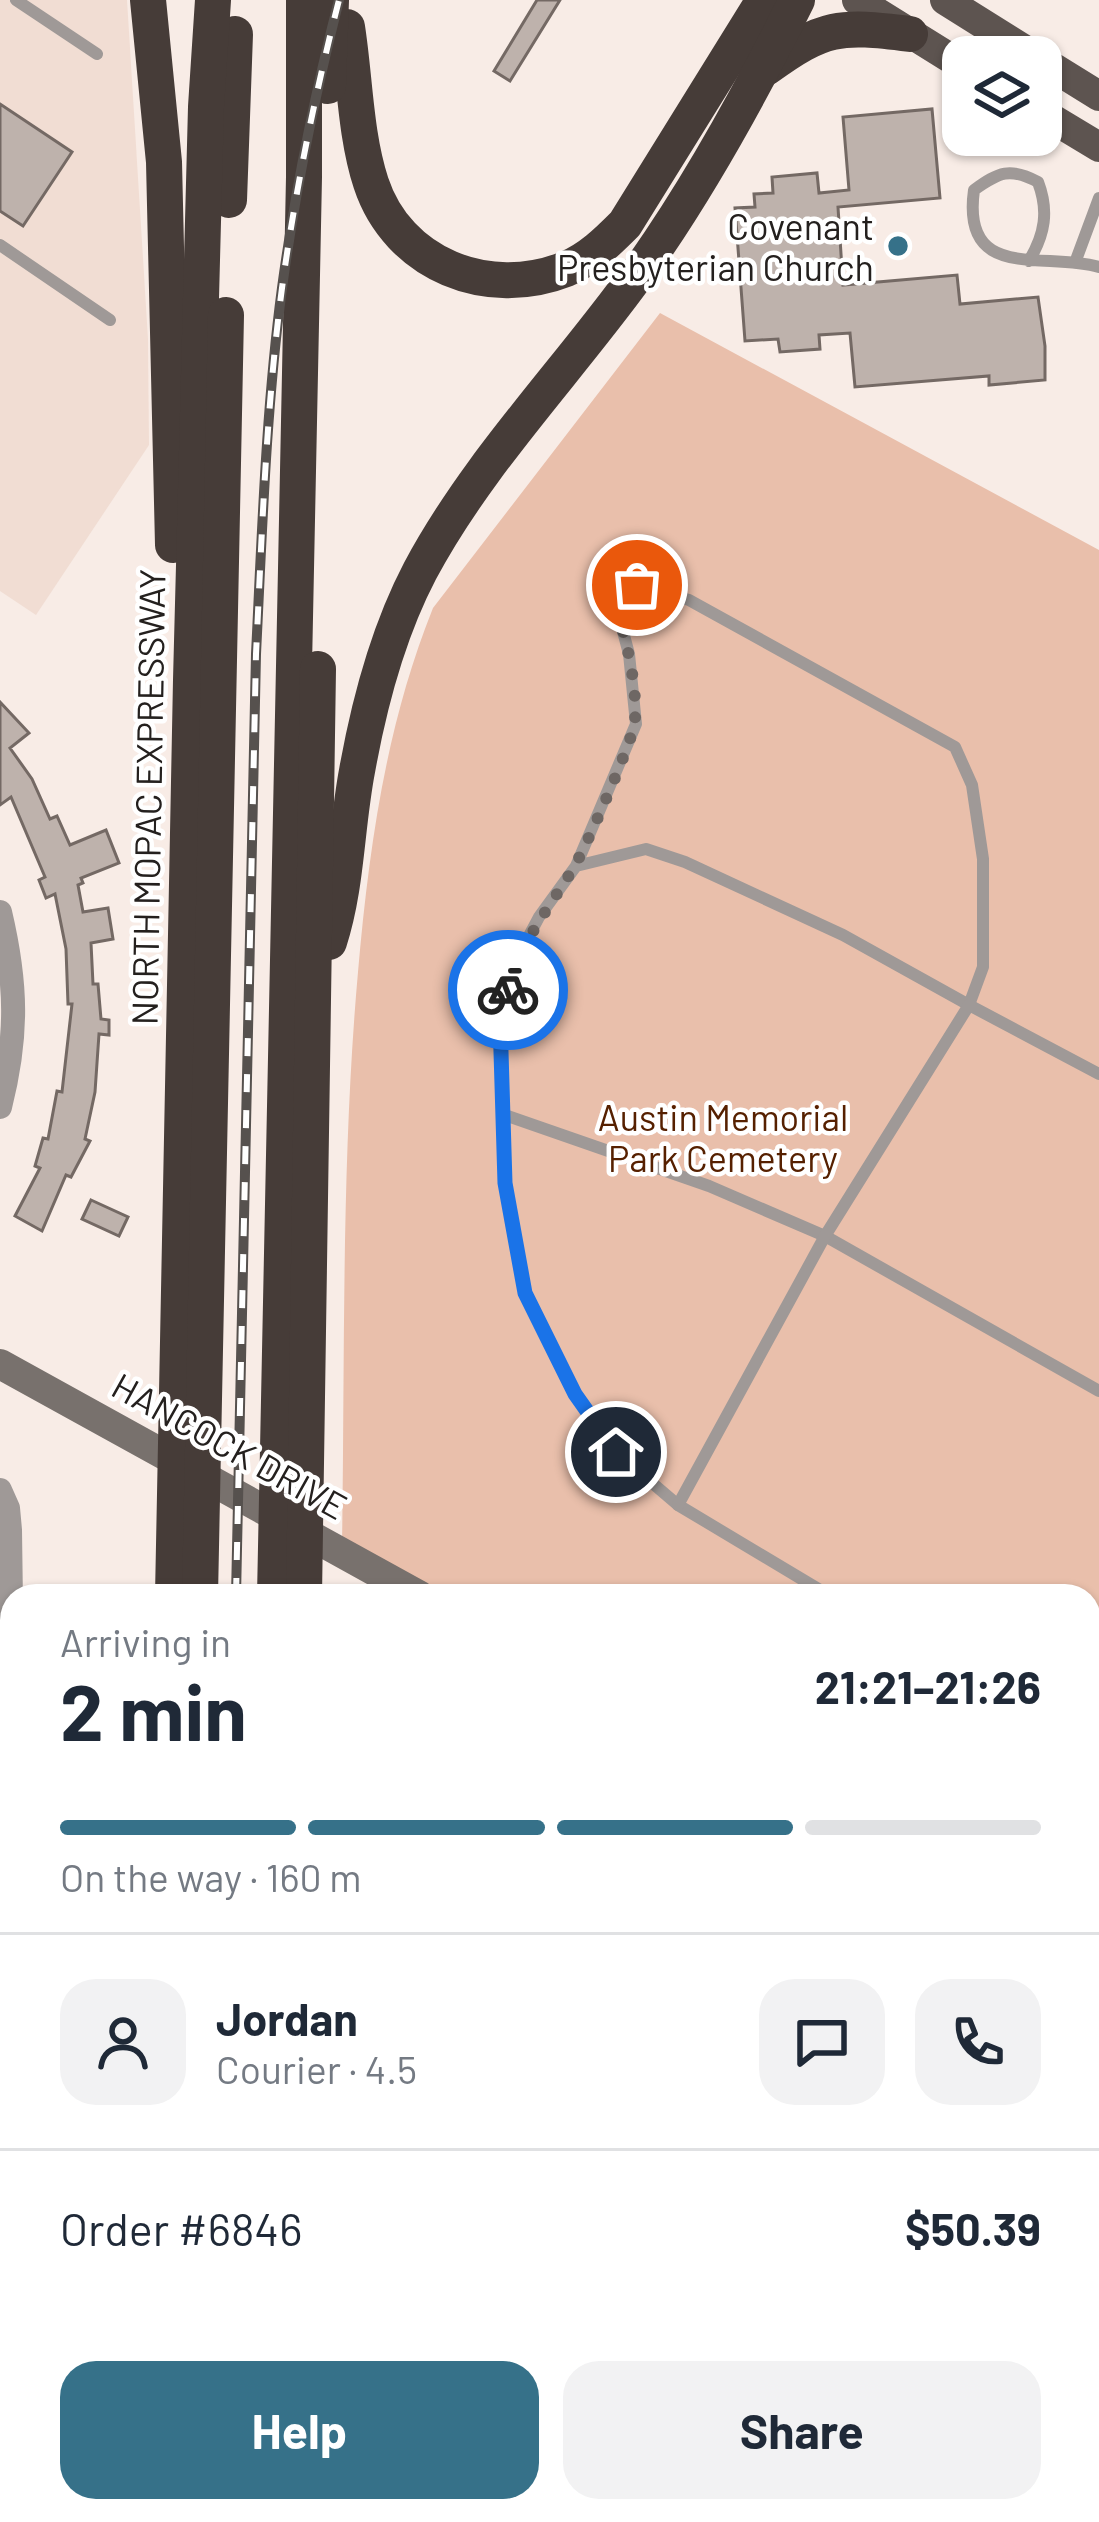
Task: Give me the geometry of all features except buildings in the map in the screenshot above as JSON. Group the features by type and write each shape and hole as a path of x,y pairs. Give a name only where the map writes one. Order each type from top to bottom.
{"highway":[{"path":"148,0 164,162 172,538 191,680"},
{"name":"NORTH MOPAC EXPRESSWAY","path":"173,1584 191,680 213,0"},
{"path":"200,1584 229,179 237,0"},
{"path":"304,0 305,676 316,980 304,1584"},
{"path":"275,1584 331,0"},
{"path":"343,0 364,151 371,183 386,214 411,246 437,264 468,277 500,282 528,280 568,268 598,250 625,224 744,17 764,0"},
{"path":"316,980 340,908 356,772 385,655 419,573 460,506 636,276 676,216 763,70 797,0"},
{"path":"763,70 793,48 833,29 910,34"}],"main road":[{"path":"857,0 942,53"},
{"path":"945,0 1003,36"},
{"path":"1062,73 1099,96"},
{"path":"1062,125 1099,147"}],"street":[{"path":"0,912 16,1000 14,1041 0,1107"},
{"name":"HANCOCK DRIVE","path":"11,1380 361,1584"},
{"name":"HANCOCK DRIVE","path":"11,1380 397,1584"},
{"path":"0,1490 10,1530 11,1584"}],"lane":[{"path":"16,0 97,54"},
{"path":"1029,261 1045,228 1046,202 1038,182 1017,171 998,172 974,190 971,213 983,244 1014,261 1029,261 1076,260 1099,268"},
{"path":"1076,260 1099,198"},
{"path":"0,245 110,320"},
{"path":"678,1505 825,1236 969,1005 983,967 983,859 972,785 955,747 689,600 637,585 617,609 629,654 636,724 575,866 539,917 514,964 500,1019 505,1183 525,1293 575,1394 616,1452 678,1505 810,1584"},
{"path":"575,866 646,849 685,862 843,935 1099,1074"},
{"path":"505,1115 709,1186 825,1236 1099,1391"}],"shaded area":[{"path":"0,0 127,0 148,339 149,445 36,615 0,591"}],"green space":[{"name":"Austin Memorial Park Cemetery","path":"660,313 1099,550 1099,1584 412,1584 342,1545 346,1186 362,925 392,742 433,608"}],"railway":[{"path":"236,1584 256,654 265,471 287,252 339,0"}],"way so far":[{"path":"508,990 514,964 539,917 575,866 636,724 629,654 617,609 637,585"}],"place":[{"name":"Covenant Presbyterian Church","path":"898,246"}],"route":[{"path":"508,990 500,1019 505,1183 525,1293 575,1394 616,1452"}]}
